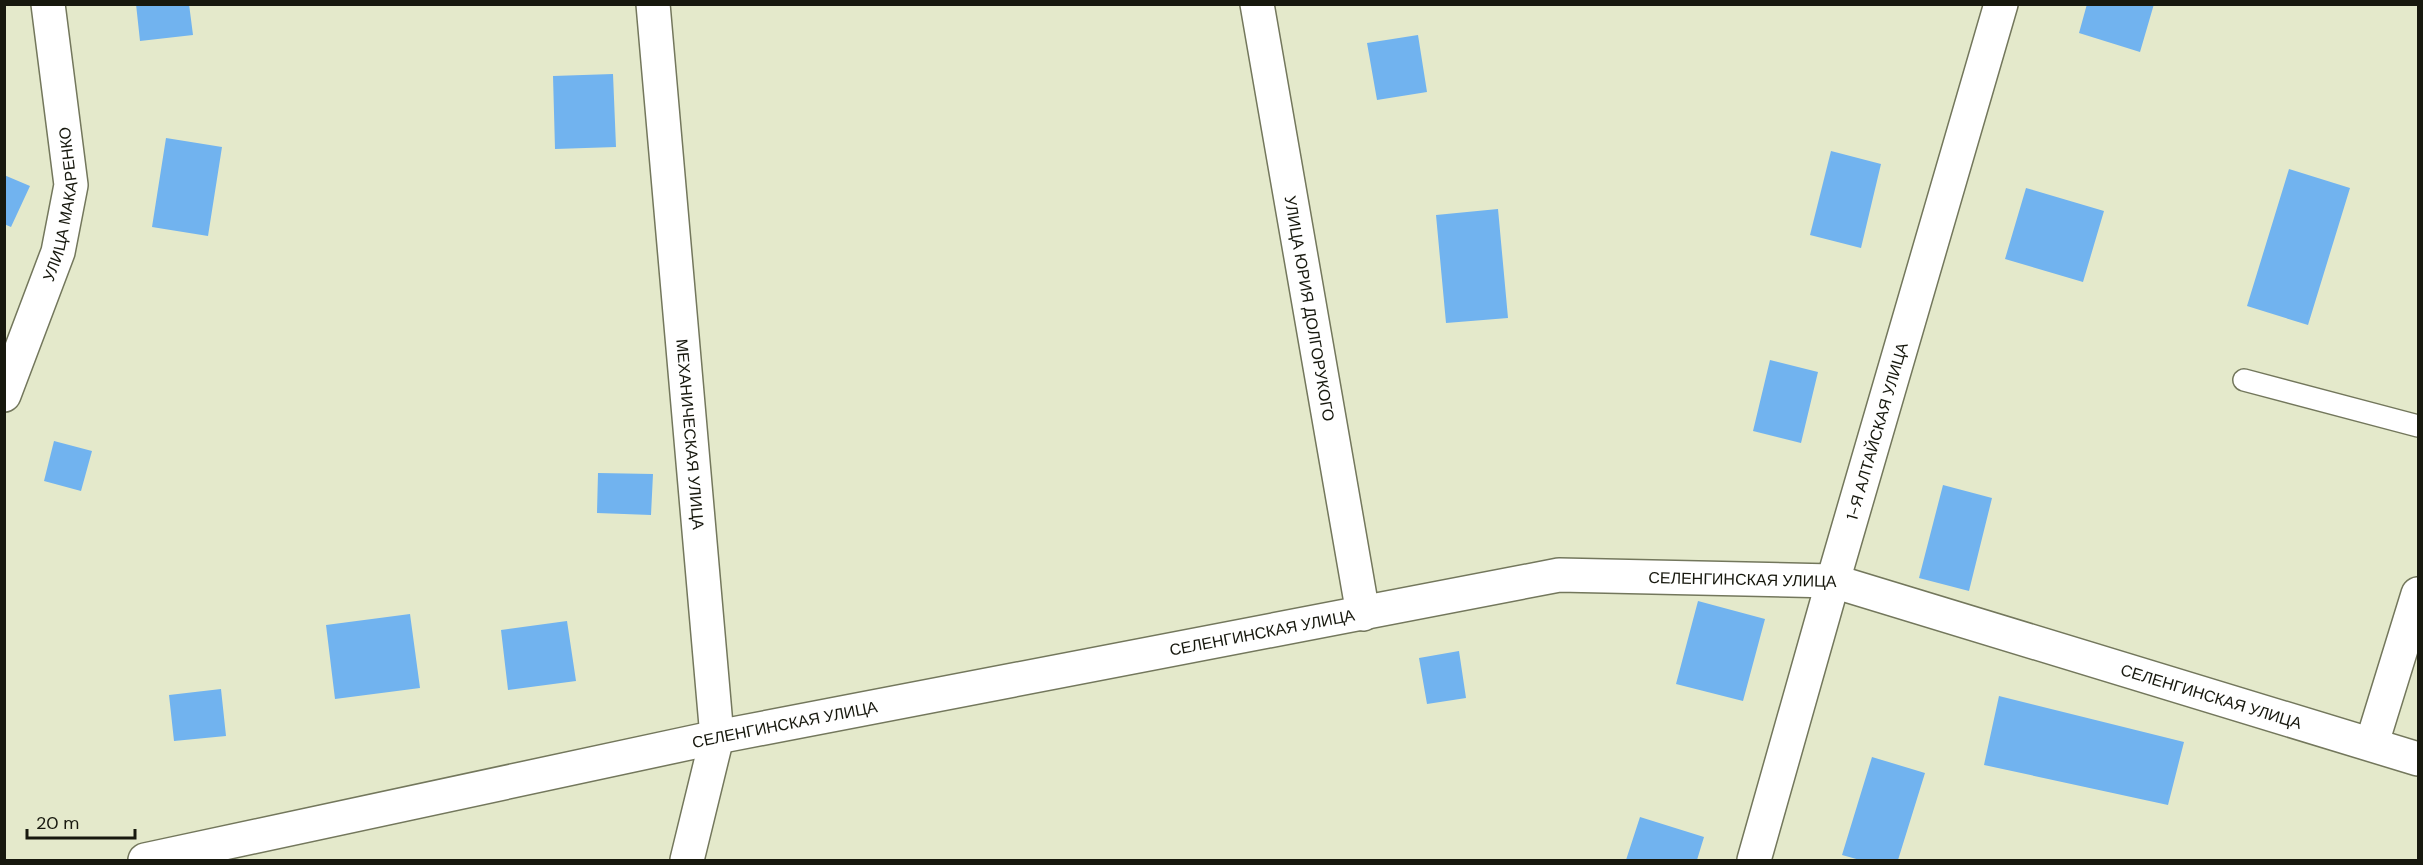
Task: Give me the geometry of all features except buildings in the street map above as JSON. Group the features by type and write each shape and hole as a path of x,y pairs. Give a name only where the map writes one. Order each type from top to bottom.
{"street":[{"name":"УЛИЦА МАКАРЕНКО","path":"4,395 58,252 71,185 48,4"},
{"name":"МЕХАНИЧЕСКАЯ УЛИЦА","path":"653,4 717,737 687,861"},
{"name":"УЛИЦА ЮРИЯ ДОЛГОРУКОГО","path":"1257,4 1363,614"},
{"name":"1-Я АЛТАЙСКАЯ УЛИЦА","path":"1754,861 2001,4"},
{"name":"СЕЛЕНГИНСКАЯ УЛИЦА","path":"145,861 717,737 1363,614 1559,574 1833,581 2372,743 2418,759"},
{"path":"2372,743 2418,594"}],"lane":[{"path":"2244,380 2418,426"}]}
